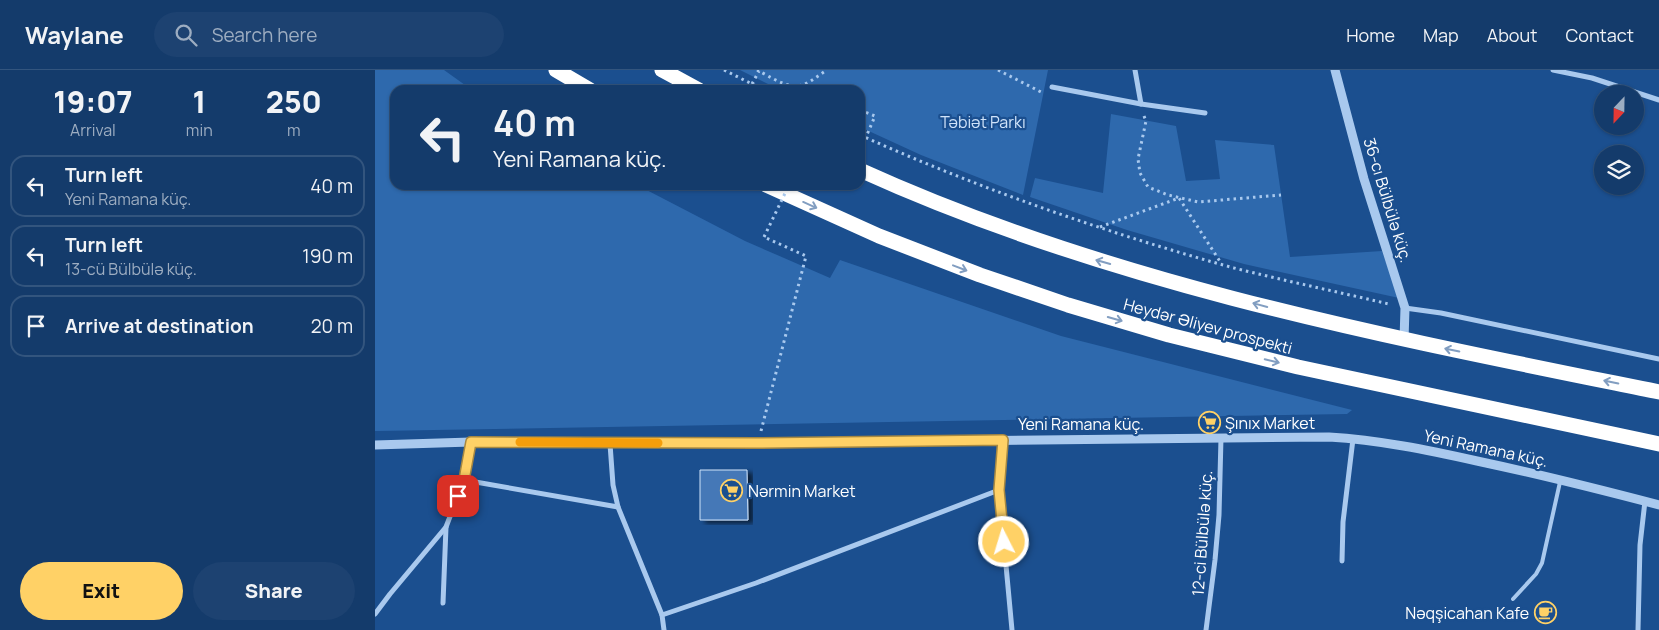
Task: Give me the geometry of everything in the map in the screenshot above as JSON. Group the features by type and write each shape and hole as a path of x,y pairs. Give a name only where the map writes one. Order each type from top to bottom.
{"highway":[{"path":"557,70 582,85"},
{"path":"662,70 690,85"},
{"name":"Heydər Əliyev prospekti","path":"865,172 903,189 1088,258 1283,311 1404,340 1659,392"},
{"name":"Heydər Əliyev prospekti","path":"777,190 879,236 981,275 1068,305 1160,332 1298,368 1659,444"}],"street":[{"path":"1135,70 1141,104"},
{"name":"36-cı Bülbülə küç.","path":"1335,70 1364,179 1405,308 1404,340"},
{"path":"1553,70 1592,78 1659,100"},
{"path":"1052,87 1141,104 1205,113"},
{"path":"1405,308 1441,313 1659,360"},
{"name":"Yeni Ramana küç.","path":"375,445 471,442 610,444 757,443 1309,436 1353,438 1433,451 1561,479 1659,504"},
{"name":"12-ci Bülbülə küç.","path":"1206,630 1219,516 1221,438"},
{"path":"1342,561 1343,522 1353,438"},
{"path":"1003,440 999,490 1012,630"},
{"path":"443,603 446,527 464,480 471,442"},
{"path":"610,444 613,485 618,507 662,615 664,630"},
{"path":"464,480 618,507"},
{"path":"662,615 756,583 999,490"},
{"path":"1638,630 1640,546 1645,501"},
{"path":"375,614 446,527"}],"lane":[{"path":"1513,599 1536,574 1542,563 1561,479"}],"path":[{"path":"724,70 752,84 758,70 790,85"},
{"path":"802,85 827,70"},
{"path":"998,70 1043,93"},
{"path":"1141,104 1146,121 1139,159 1140,174 1148,186 1168,195 1198,202 1281,196"},
{"path":"865,112 875,116 866,137 912,158 998,192 1099,227 1221,264 1405,308"},
{"path":"757,443 806,256 764,237 787,190"},
{"path":"1099,227 1179,198"},
{"path":"1179,198 1221,264"}],"green space":[{"path":"375,70 444,70 465,85 390,85 390,190 647,190 745,241 830,278 840,260 1061,336 1352,410 1347,414 375,431"},
{"name":"Təbiət Parkı","path":"740,70 1048,70 1023,195 921,155 865,129 865,85 770,85"},
{"path":"1111,114 1176,126 1186,181 1220,179 1215,140 1274,145 1290,257 1382,251 1399,298 1244,264 1127,230 1030,197 1035,178 1103,193"}],"building":[{"path":"700,470 747,470 748,520 700,520"}],"slow traffic":[{"path":"520,442 658,443"}],"place":[{"name":"Şınıx Market","path":"1209,423"},
{"name":"Nərmin Market","path":"732,491"},
{"name":"Nəqşicahan Kafe","path":"1545,613"}],"route":[{"path":"458,496 464,480 471,442 610,444 1003,440 999,490 1004,542"}]}
